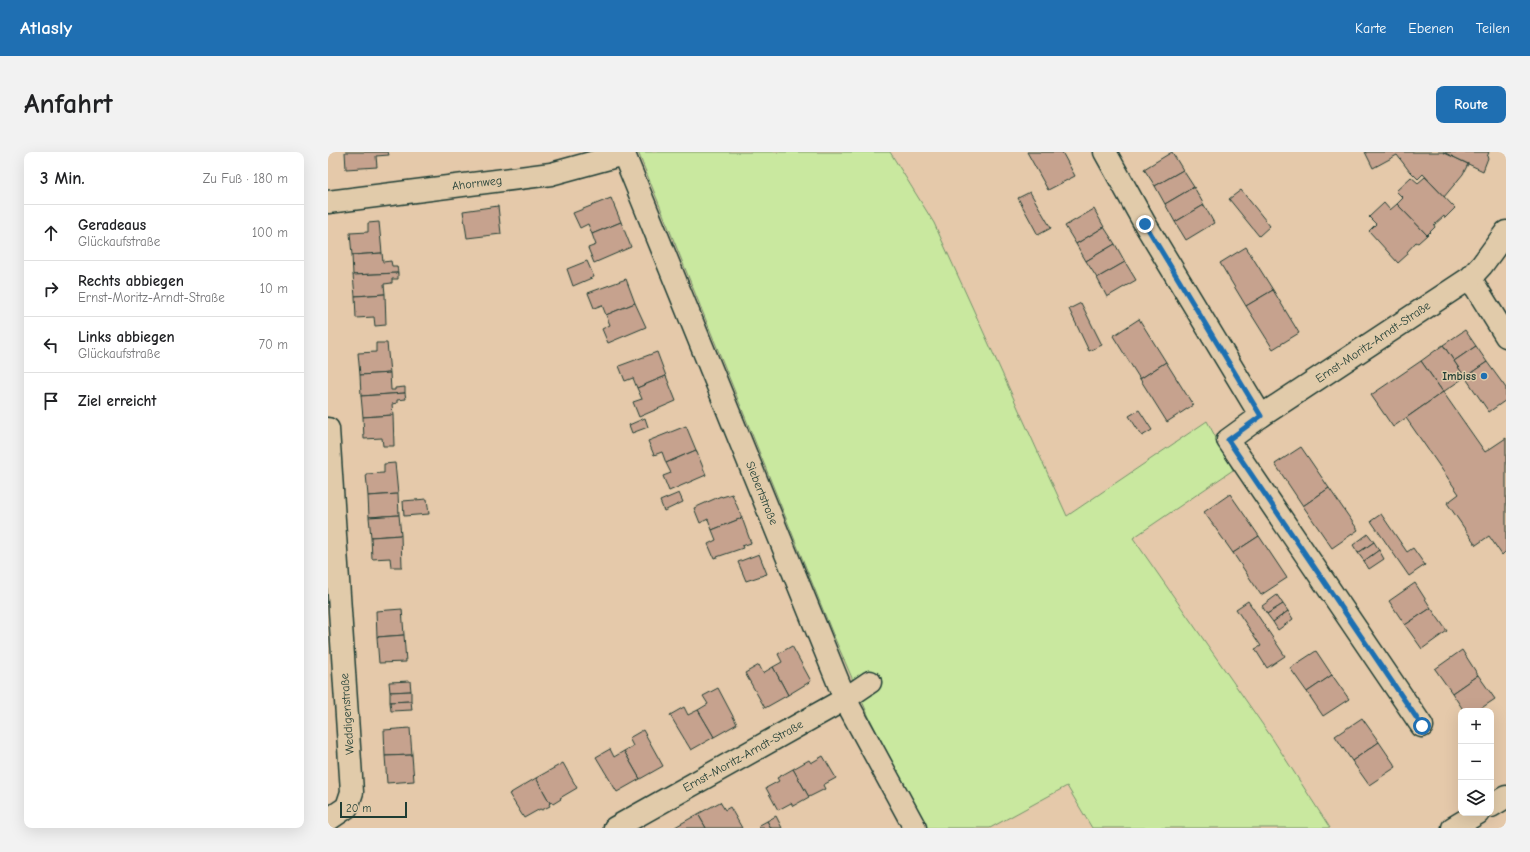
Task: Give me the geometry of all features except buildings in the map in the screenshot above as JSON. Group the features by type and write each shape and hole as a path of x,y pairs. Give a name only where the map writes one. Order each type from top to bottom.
{"street":[{"path":"1105,152 1145,224 1261,416"},
{"name":"Ahornweg","path":"328,202 551,174 624,153"},
{"name":"Siebertstraße","path":"624,153 846,699 915,828"},
{"name":"Ernst-Moritz-Arndt-Straße","path":"1422,726 1228,440 1261,416 1470,278 1482,265 1506,232"},
{"path":"1470,278 1506,336"},
{"name":"Weddigenstraße","path":"328,429 352,792 347,807 328,820"},
{"name":"Ernst-Moritz-Arndt-Straße","path":"615,828 846,699 870,682"},
{"path":"1494,804 1506,797"},
{"path":"1453,828 1473,816"}],"green space":[{"path":"638,152 890,152 934,223 1067,516 1207,421 1233,470 1133,538 1272,738 1330,828 1092,828 1067,786 990,828 926,828 869,717 832,632"}],"place":[{"name":"Imbiss","path":"1484,376"}],"route":[{"path":"1145,224 1261,416 1228,440 1422,726"}]}
